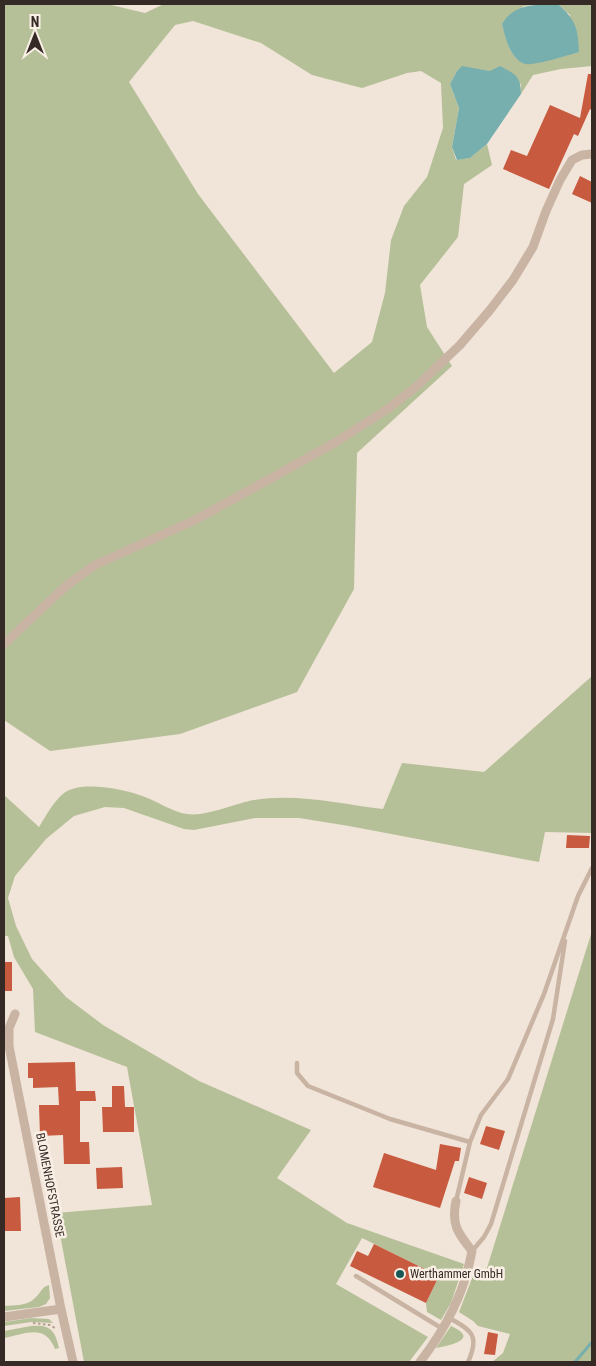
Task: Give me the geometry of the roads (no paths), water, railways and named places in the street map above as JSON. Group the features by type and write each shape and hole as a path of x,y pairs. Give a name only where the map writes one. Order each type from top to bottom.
{"street":[{"path":"4,644 67,585 95,565 195,520 276,476 343,438 417,386 460,344 513,280 532,247 548,205 572,160 592,154"},
{"name":"BLOMENHOFSTRASSE","path":"15,1014 9,1028 9,1046 73,1362"},
{"path":"420,1362 443,1329 459,1299 468,1275 472,1251 454,1222 453,1212 456,1201"},
{"path":"4,1317 61,1309"}],"lane":[{"path":"456,1201 470,1142 481,1115 508,1079 544,994 578,896 592,868"},
{"path":"472,1251 484,1237 491,1224 553,1019 566,930"},
{"path":"296,1063 296,1073 308,1086 390,1119 470,1142"},
{"path":"356,1276 443,1329"},
{"path":"449,1318 473,1334 473,1350 468,1362"}],"water":[{"path":"558,4 569,15 577,30 579,52 543,62 525,64 512,53 502,24 510,14 520,8"},
{"path":"462,66 490,71 500,66 516,76 520,83 521,94 487,144 470,158 457,160 452,147 459,108 450,84"}],"waterway":[{"path":"575,1362 592,1342"}],"place":[{"name":"Werthammer GmbH","path":"400,1274"}]}
